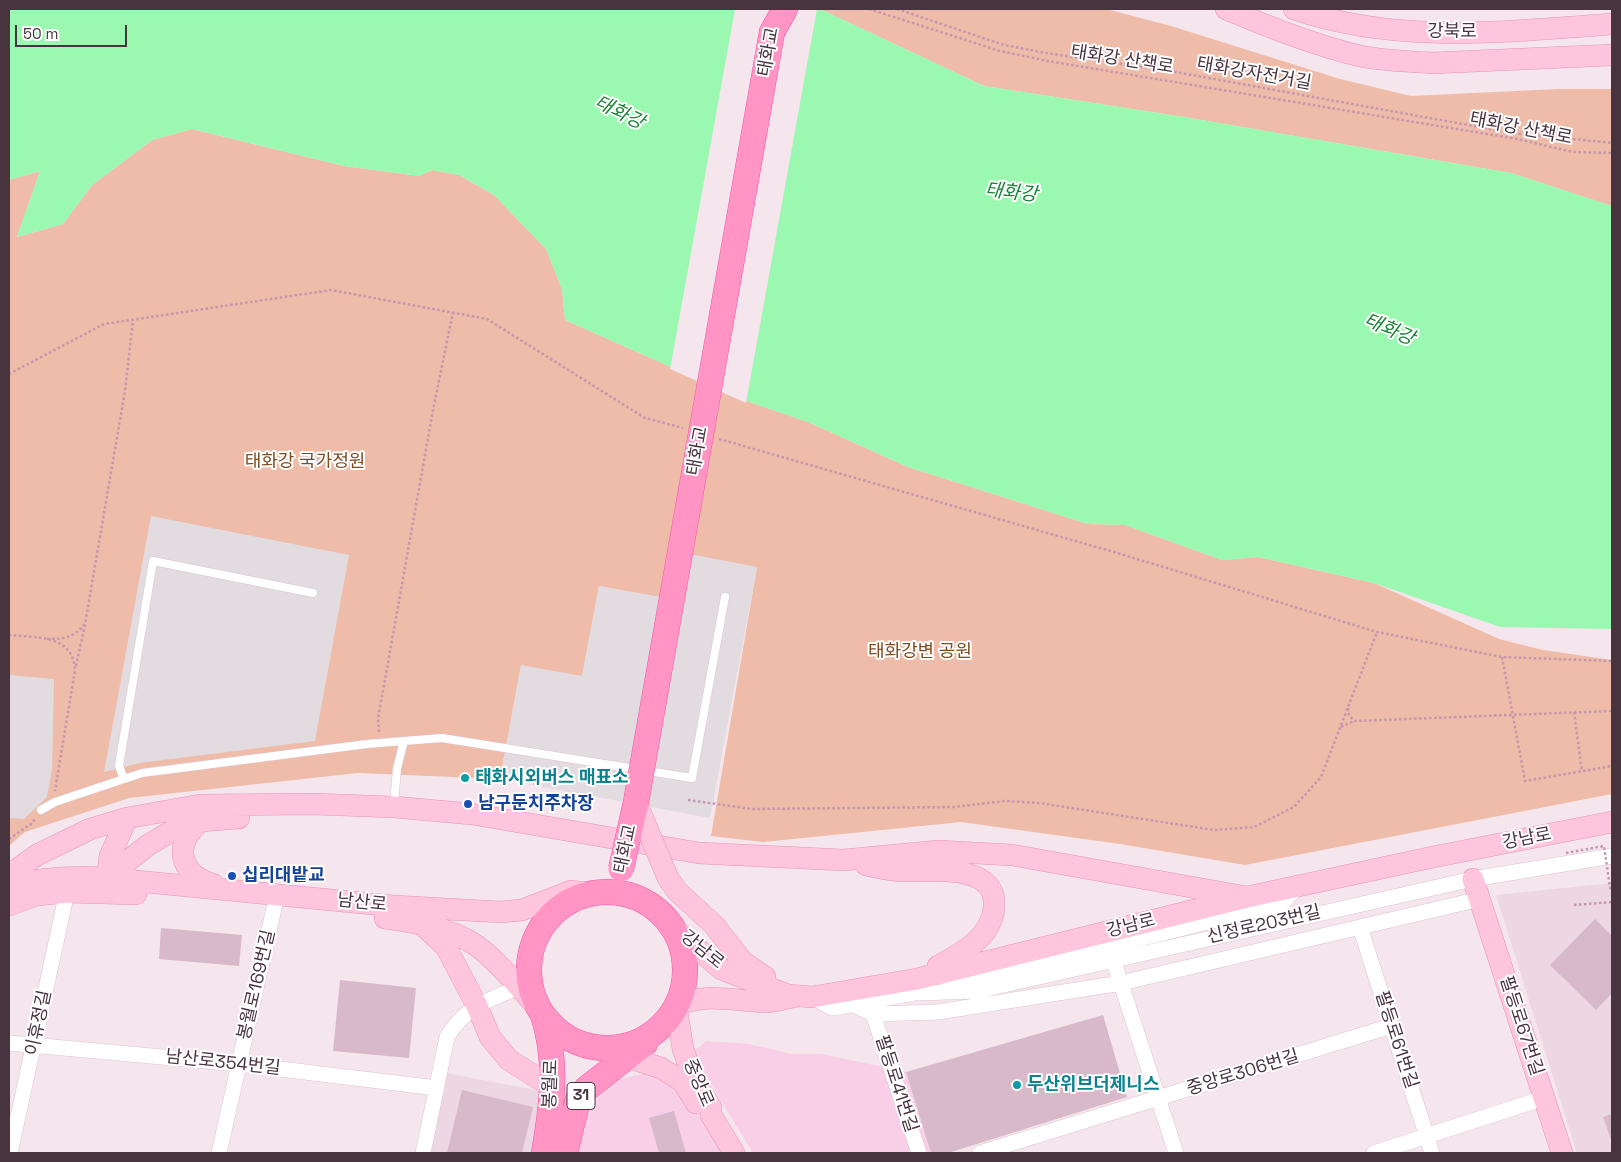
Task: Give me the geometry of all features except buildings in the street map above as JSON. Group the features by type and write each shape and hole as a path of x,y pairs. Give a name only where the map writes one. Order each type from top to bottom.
{"main road":[{"name":"태화교","path":"611,885 636,802 774,20 785,9"},
{"path":"1226,9 1305,40 1360,56 1432,63 1612,55"},
{"name":"강북로","path":"1294,9 1319,17 1357,25 1428,32 1492,32 1612,24"},
{"path":"636,802 668,878 677,891 715,926 742,961 805,996"},
{"path":"9,905 37,895 73,892 111,885 162,835 201,821 277,817 314,804"},
{"path":"9,875 37,855 90,829 127,818 200,805 314,804 394,807 472,814 699,853 844,860 938,851 1012,855 1246,897"},
{"path":"111,885 110,856 127,818"},
{"path":"201,821 190,829 182,849 188,870 196,877 237,891"},
{"name":"강남로","path":"670,924 721,969 788,995 805,996 917,986 1246,897 1296,888 1433,857 1612,822"},
{"path":"844,860 883,869 962,872 979,878 990,888 994,902 993,919 983,934 917,986"},
{"name":"남산로","path":"9,886 29,881 80,876 111,885 391,919 455,934 476,945 524,985"},
{"name":"팔등로67번길","path":"1473,879 1562,1153"},
{"name":"남산로","path":"111,885 237,891 392,906 501,912 522,910 572,891 611,885"},
{"path":"611,885 643,900 664,916 670,924 678,937 686,962 684,988 673,1014 653,1034 633,1044 609,1049 585,1045 565,1036 543,1014 524,985 535,939 545,922 560,908 578,898 611,885"},
{"path":"424,926 446,947 477,1006 490,1037 509,1060 552,1086"},
{"path":"676,1006 686,1001 716,997 768,1002 805,996"},
{"name":"중앙로","path":"676,1006 683,1049 694,1080 712,1107 711,1116 734,1153"},
{"name":"봉월로","path":"543,1014 553,1058 552,1086 544,1153"},
{"name":"봉월로","path":"565,1153 578,1099 587,1088 641,1048 653,1034"},
{"path":"595,1047 661,1068 682,1082 701,1110 711,1116"}],"street":[{"name":"신정로203번길","path":"917,986 977,991 1473,879 1612,856"},
{"path":"805,996 832,1008 853,1005 917,986 1282,904 1296,888"},
{"name":"이휴정길","path":"10,1153 34,1045 73,892"},
{"path":"853,1005 873,1014 938,1012 1121,983 1480,899"},
{"name":"봉월로169번길","path":"219,1153 275,904"},
{"name":"팔등로61번길","path":"1360,928 1432,1153"},
{"path":"1114,959 1176,1153"},
{"path":"423,1153 447,1037 455,1023 468,1010 524,985"},
{"name":"팔등로41번길","path":"873,1014 919,1153"},
{"name":"중앙로306번길","path":"980,1153 1158,1100 1391,1026"},
{"name":"남산로354번길","path":"9,1043 239,1064 436,1088"},
{"path":"1374,1153 1544,1098"}],"lane":[{"path":"124,779 119,766 153,561 314,593"},
{"path":"41,810 55,802 142,773 442,738 692,778 725,597"},
{"path":"394,807 397,768 404,742"}],"path":[{"name":"태화강 산책로","path":"869,9 1000,51 1048,61 1517,139 1573,152 1612,153"},
{"name":"태화강자전거길","path":"897,9 1004,45 1046,53 1170,71 1520,134 1612,143"},
{"path":"9,374 104,324 331,290 487,319 645,418 683,429"},
{"path":"379,744 378,718 431,420 453,312"},
{"path":"55,802 54,785 85,624 125,391 133,320"},
{"path":"712,437 1104,549 1377,632 1502,657 1612,661"},
{"path":"46,640 68,638 78,632 85,624"},
{"path":"688,800 752,809 954,806 1005,800 1039,803 1214,830 1254,828 1294,807 1321,777 1377,632"},
{"path":"9,635 62,644 71,651 75,670"},
{"path":"1502,657 1511,714 1525,781 1612,766"},
{"path":"1348,708 1349,716 1355,721"},
{"path":"1340,728 1355,721 1612,711"},
{"path":"1574,712 1582,771"},
{"path":"9,838 31,824 41,810"},
{"path":"1566,853 1604,846 1612,892"},
{"path":"1574,904 1612,902"}],"shaded area":[{"path":"151,516 349,555 315,741 139,763 104,772"},
{"path":"690,554 757,567 710,818 500,779 521,665 582,676 599,586 681,601"},
{"path":"9,675 54,679 52,770 47,797 24,819 9,818"},
{"path":"1612,883 1612,1153 1577,1153 1496,895"},
{"path":"706,1041 749,1044 791,1054 822,1054 906,1072 931,1153 753,1153 692,1053"},
{"path":"440,1072 573,1097 561,1153 422,1153"},
{"path":"643,1074 663,1079 693,1106 723,1153 574,1153 582,1104 597,1090 624,1078"}],"green space":[{"path":"820,9 1106,9 1171,26 1340,79 1411,96 1558,89 1612,89 1612,206 1511,173 1184,117 984,86"},
{"path":"192,129 344,166 419,176 432,170 459,175 494,195 546,249 562,289 565,320 752,403 808,422 908,467 1088,524 1125,525 1222,560 1258,557 1374,583 1499,639 1543,650 1612,660 1612,794 1245,865 1120,844 961,822 763,842 711,836 757,567 681,601 599,586 582,677 521,666 500,779 358,773 129,798 25,832 9,846 9,180 40,171 17,237 63,224 92,185 152,140"}],"water":[{"name":"태화강","path":"9,9 820,9 984,86 1184,117 1511,173 1612,206 1612,629 1500,627 1374,583 1258,557 1222,560 1125,525 1088,524 908,467 808,422 752,403 565,320 562,289 546,249 494,195 459,175 432,170 419,176 344,166 192,129 152,140 92,185 63,224 17,237 40,171 9,180"}],"pier":[{"path":"735,9 817,9 746,403 670,369"}],"place":[{"name":"태화시외버스 매표소","path":"465,778"},
{"name":"남구둔치주차장","path":"468,804"},
{"name":"십리대밭교","path":"232,876"},
{"name":"두산위브더제니스","path":"1017,1085"}],"park label":[{"name":"태화강 국가정원","path":"305,462"},
{"name":"태화강변 공원","path":"920,652"}]}
